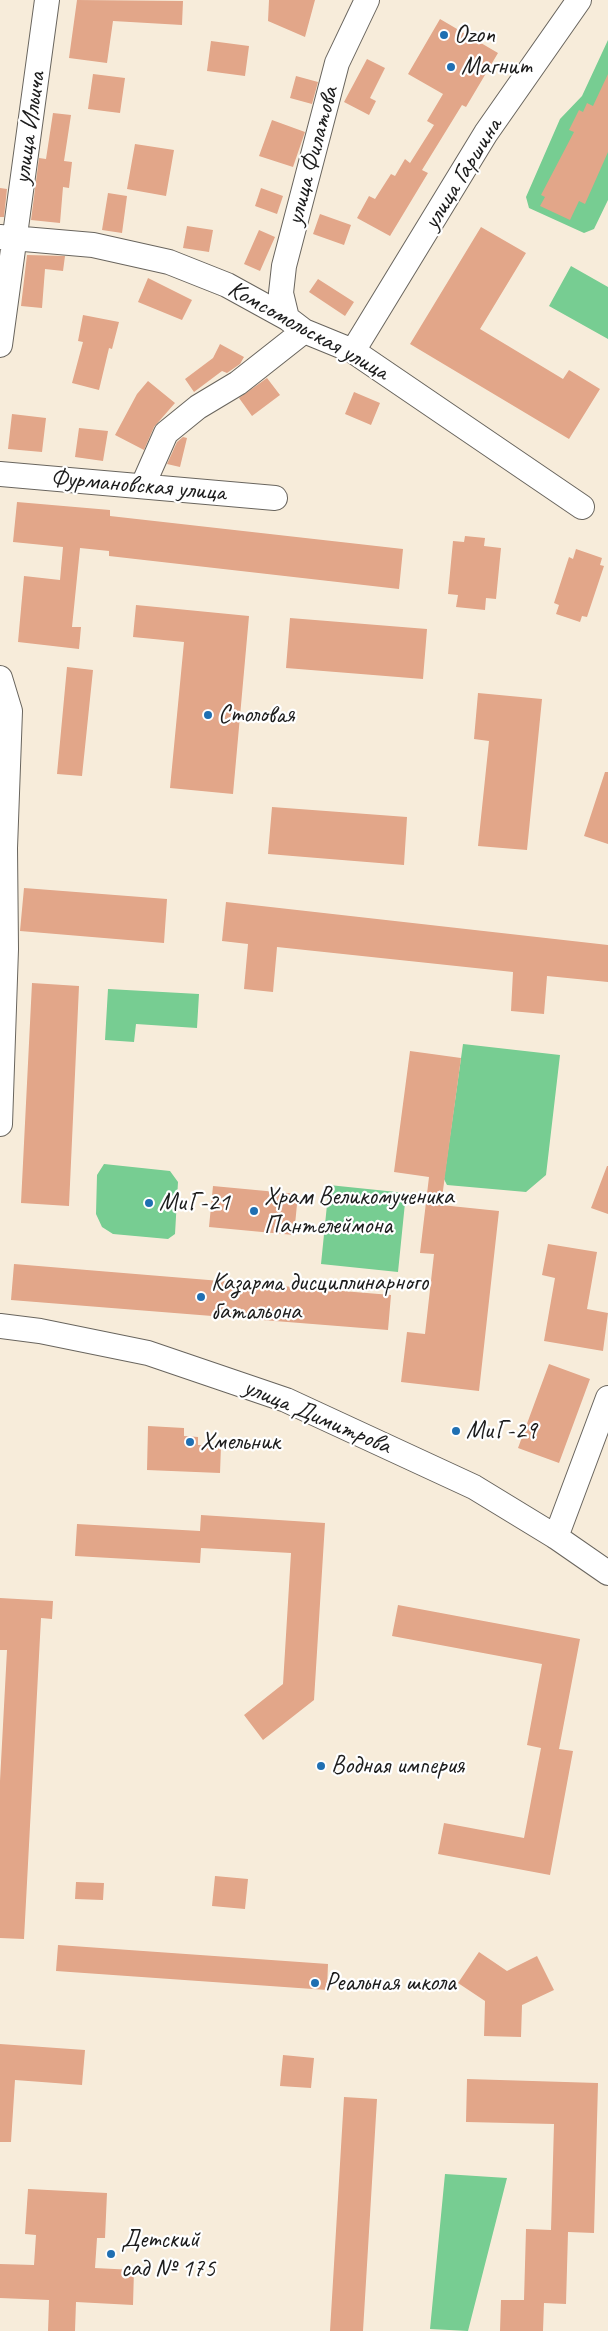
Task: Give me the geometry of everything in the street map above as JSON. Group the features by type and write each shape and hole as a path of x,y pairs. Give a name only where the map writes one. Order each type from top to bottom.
{"street":[{"name":"улица Ильича","path":"0,345 7,239 47,0"},
{"name":"улица Филатова","path":"295,324 281,292 284,266 338,63 367,0"},
{"name":"улица Гаршина","path":"353,351 486,133 579,0"},
{"name":"Комсомольская улица","path":"7,239 92,245 169,262 227,285 295,324 353,351 582,507"},
{"path":"143,485 166,433 198,407 238,383 295,324"},
{"name":"Фурмановская улица","path":"0,474 275,498"},
{"path":"0,678 5,711 0,1124"},
{"name":"улица Димитрова","path":"0,1326 40,1331 148,1353 286,1400 474,1487 556,1537 608,1573"},
{"path":"556,1537 608,1398"}],"green space":[{"path":"608,40 608,200 594,229 584,233 529,208 526,197 560,119 582,96"},
{"path":"571,266 608,287 608,339 549,306"},
{"path":"108,989 199,994 197,1028 136,1024 134,1042 105,1040"},
{"path":"463,1044 560,1055 546,1175 526,1192 447,1185 444,1179"},
{"path":"104,1164 170,1171 178,1182 175,1234 168,1239 113,1234 102,1227 96,1214 97,1175"},
{"path":"329,1185 406,1193 398,1272 321,1264"},
{"path":"445,2174 507,2178 468,2331 430,2329"}],"building":[{"path":"77,0 183,1 182,25 113,21 107,63 69,58"},
{"path":"269,0 315,0 305,37 268,21"},
{"path":"440,19 498,53 466,107 462,105 422,170 428,173 390,236 357,218 369,196 375,199 391,174 395,176 405,159 410,163 434,125 427,121 443,94 408,74"},
{"path":"211,41 249,46 245,76 207,71"},
{"path":"367,59 385,68 370,98 376,101 369,115 344,102"},
{"path":"93,74 125,78 120,113 88,109"},
{"path":"608,74 608,152 585,204 579,201 570,220 540,206 545,197 541,195 574,132 569,130 579,110 583,112 587,103 593,106"},
{"path":"296,76 318,82 312,104 290,98"},
{"path":"53,113 71,115 64,161 72,162 69,188 63,187 60,223 31,220 39,158 46,159"},
{"path":"272,120 305,132 293,167 259,156"},
{"path":"135,144 174,150 166,196 127,189"},
{"path":"0,188 7,189 4,217 0,217"},
{"path":"261,188 283,196 277,214 255,206"},
{"path":"108,193 127,196 122,233 102,230"},
{"path":"320,214 351,225 344,245 313,234"},
{"path":"187,226 213,230 209,252 183,248"},
{"path":"481,227 526,253 480,329 563,379 569,370 600,389 569,439 410,344"},
{"path":"259,230 275,237 260,271 244,264"},
{"path":"27,255 65,256 63,271 45,269 42,308 21,306"},
{"path":"148,278 192,300 182,320 138,302"},
{"path":"318,279 354,302 345,316 309,292"},
{"path":"83,315 119,322 112,349 109,348 99,390 72,383 83,342 78,341"},
{"path":"220,344 244,357 240,364 227,373 222,371 194,392 185,379 213,358"},
{"path":"267,378 280,395 252,416 239,398"},
{"path":"148,381 175,403 154,427 144,450 115,435 137,394"},
{"path":"354,392 380,403 371,425 345,414"},
{"path":"12,414 46,418 42,452 8,449"},
{"path":"79,428 108,431 103,461 75,457"},
{"path":"183,437 187,438 180,467 167,464 177,442"},
{"path":"17,502 110,510 110,516 403,549 399,589 109,556 109,551 80,548 72,627 81,627 79,649 18,642 24,576 60,580 63,547 13,542"},
{"path":"465,536 485,538 484,546 501,548 496,599 486,598 485,610 456,607 458,595 448,594 453,541 464,542"},
{"path":"576,549 602,558 600,565 604,566 587,617 582,616 580,622 556,614 559,605 554,603 569,557 573,559"},
{"name":"Столовая","path":"136,605 249,616 233,794 170,788 184,642 133,637"},
{"path":"290,618 427,629 423,679 286,668"},
{"path":"67,667 93,670 82,776 57,774"},
{"path":"478,693 542,699 527,850 478,846 489,741 474,739"},
{"path":"605,772 608,772 608,844 584,836"},
{"path":"272,807 407,817 404,865 268,854"},
{"path":"24,888 167,899 164,943 20,931"},
{"path":"226,902 608,945 608,982 547,976 544,1014 511,1011 513,972 277,947 273,992 244,989 248,944 222,941"},
{"path":"32,983 79,986 69,1206 21,1203"},
{"path":"410,1051 461,1058 441,1205 499,1211 479,1391 401,1382 407,1332 425,1334 434,1254 420,1253 429,1177 394,1172"},
{"path":"608,1166 608,1214 591,1208"},
{"name":"Храм Великомученика Пантелеймона","path":"213,1186 298,1194 294,1235 209,1227"},
{"path":"548,1244 597,1252 587,1309 608,1313 603,1351 544,1341 555,1278 542,1275"},
{"name":"Казарма дисциплинарного батальона","path":"14,1264 391,1295 388,1330 11,1300"},
{"path":"549,1364 590,1379 559,1463 518,1448"},
{"path":"148,1426 184,1428 184,1436 198,1437 198,1445 221,1446 220,1473 147,1470"},
{"path":"201,1515 325,1523 314,1700 263,1740 244,1715 283,1684 291,1553 201,1548 200,1563 75,1556 77,1524 200,1531"},
{"path":"0,1598 53,1601 52,1619 41,1618 24,1939 0,1938 0,1781 7,1650 0,1650"},
{"path":"398,1605 580,1639 559,1749 573,1751 550,1875 438,1854 444,1823 524,1838 541,1748 527,1745 542,1664 392,1636"},
{"path":"215,1876 248,1879 245,1909 212,1906"},
{"path":"76,1882 104,1883 103,1900 75,1899"},
{"path":"58,1945 328,1964 327,1990 56,1971"},
{"path":"479,1952 507,1971 537,1956 554,1990 522,2005 521,2037 484,2036 485,2001 458,1983"},
{"path":"0,2044 85,2050 82,2085 15,2080 11,2142 0,2142"},
{"path":"283,2055 314,2058 311,2088 280,2086"},
{"path":"467,2079 598,2083 594,2233 568,2232 566,2304 544,2303 543,2331 500,2331 501,2300 524,2300 526,2229 551,2230 554,2124 466,2122"},
{"path":"344,2097 377,2099 363,2331 330,2331"},
{"path":"28,2189 107,2193 105,2238 97,2238 95,2268 134,2270 133,2305 76,2302 75,2331 48,2331 49,2300 0,2298 0,2264 34,2265 36,2235 25,2234"}],"place":[{"name":"Ozon","path":"444,35"},
{"name":"Магнит","path":"451,67"},
{"name":"Столовая","path":"208,715"},
{"name":"МиГ-21","path":"149,1203"},
{"name":"Храм Великомученика Пантелеймона","path":"254,1211"},
{"name":"Казарма дисциплинарного батальона","path":"201,1297"},
{"name":"МиГ-29","path":"456,1431"},
{"name":"Хмельник","path":"190,1442"},
{"name":"Водная империя","path":"321,1766"},
{"name":"Реальная школа","path":"315,1983"},
{"name":"Детский сад № 175","path":"111,2254"}]}
